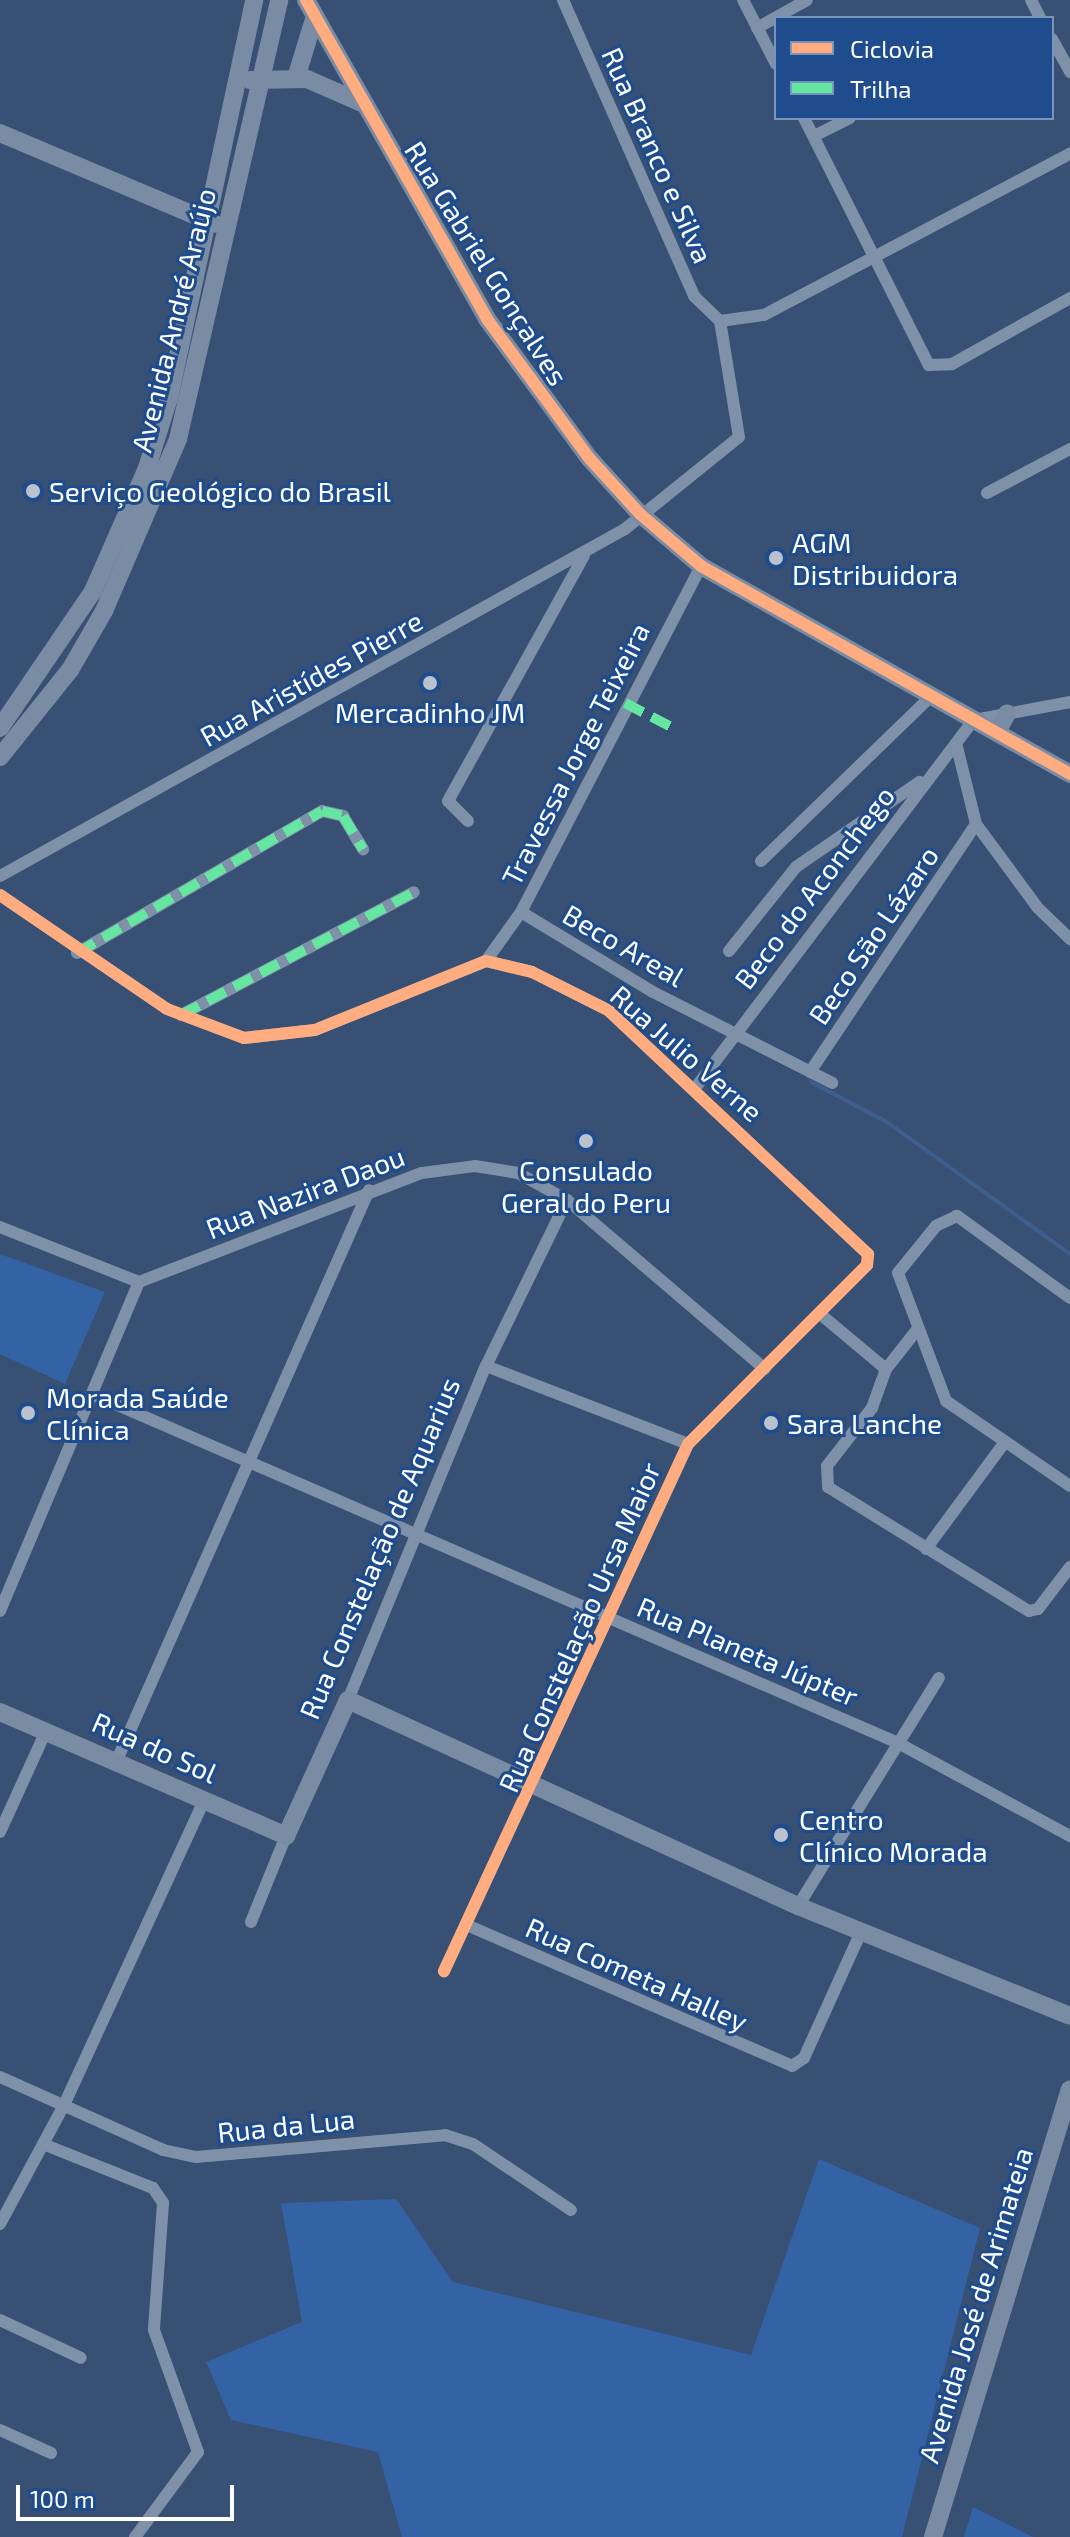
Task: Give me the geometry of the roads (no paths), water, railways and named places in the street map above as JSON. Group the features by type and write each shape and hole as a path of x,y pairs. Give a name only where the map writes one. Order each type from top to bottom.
{"street":[{"name":"Avenida André Araújo","path":"0,728 114,551 169,398 254,0"},
{"name":"Avenida André Araújo","path":"0,757 70,670 136,544 178,439 279,0"},
{"name":"Rua Branco e Silva","path":"563,0 694,296 720,321"},
{"path":"743,0 774,60"},
{"path":"778,16 807,0"},
{"path":"296,78 311,8"},
{"name":"Rua Gabriel Gonçalves","path":"311,8 362,103 487,319 581,448 640,514 701,566 1070,774"},
{"path":"757,28 774,18"},
{"path":"1054,43 1070,72"},
{"path":"236,78 258,81 296,78 362,103"},
{"path":"805,120 921,356 929,365 952,364 1070,298"},
{"path":"814,136 846,120"},
{"path":"0,133 225,228"},
{"path":"720,321 764,315 1070,154"},
{"name":"Rua Aristídes Pierre","path":"0,876 584,556 640,514 739,437 720,321"},
{"path":"987,493 1070,449"},
{"path":"468,821 448,801 584,556"},
{"name":"Travessa Jorge Teixeira","path":"486,961 521,912 701,566"},
{"path":"761,861 930,697"},
{"path":"974,720 1070,702"},
{"path":"997,732 1007,713"},
{"name":"Beco do Aconchego","path":"696,1087 922,780 957,747 974,720"},
{"path":"957,747 976,824 1038,908 1070,939"},
{"path":"729,951 796,867 922,780"},
{"path":"77,953 322,811 343,816 363,849"},
{"name":"Beco São Lázaro","path":"810,1072 976,824"},
{"path":"181,1015 414,892"},
{"path":"0,895 77,953 181,1015 244,1038 315,1030 486,961"},
{"name":"Beco Areal","path":"521,912 735,1033 832,1083"},
{"name":"Rua Julio Verne","path":"486,961 570,988 696,1087 864,1248 867,1265"},
{"name":"Rua Nazira Daou","path":"139,1282 369,1190 475,1166 518,1173 567,1200 765,1369"},
{"path":"117,1760 252,1463 369,1190"},
{"name":"Rua Constelação de Aquarius","path":"251,1922 348,1700 415,1531 486,1366 567,1200"},
{"path":"1070,1298 967,1220 949,1217 902,1261 900,1286 946,1401 1070,1486"},
{"path":"0,1227 139,1282 0,1611"},
{"name":"Rua Constelação Ursa Maior","path":"444,1971 469,1926 534,1786 605,1615 688,1444 867,1265"},
{"path":"819,1313 886,1369"},
{"path":"916,1331 886,1369 872,1408 827,1466 823,1476 833,1493 1029,1611 1043,1603 1070,1567"},
{"path":"486,1366 688,1444"},
{"name":"Rua Planeta Júpter","path":"92,1394 415,1531 898,1743 1070,1836"},
{"path":"926,1549 1005,1442"},
{"path":"798,1906 939,1678"},
{"path":"348,1700 798,1906 1070,2016"},
{"name":"Rua do Sol","path":"0,1712 117,1760 286,1836"},
{"path":"0,1832 46,1731"},
{"path":"0,2224 64,2105 204,1800"},
{"name":"Rua Cometa Halley","path":"469,1926 786,2065 804,2058 861,1932"},
{"name":"Rua da Lua","path":"0,2077 196,2157 445,2135 473,2144 571,2210"},
{"name":"Avenida José de Arimateia","path":"933,2537 1070,2090"},
{"path":"43,2144 153,2188 163,2203 154,2330 198,2452 145,2513 135,2537"},
{"path":"0,2320 81,2358"},
{"path":"0,2430 51,2453"}],"waterway":[{"path":"811,1082 887,1122 1070,1254"}],"place":[{"name":"Serviço Geológico do Brasil","path":"33,491"},
{"name":"AGM Distribuidora","path":"776,558"},
{"name":"Mercadinho JM","path":"430,683"},
{"name":"Consulado Geral do Peru","path":"586,1141"},
{"name":"Morada Saúde Clínica","path":"28,1413"},
{"name":"Sara Lanche","path":"771,1423"},
{"name":"Centro Clínico Morada","path":"781,1835"}]}
